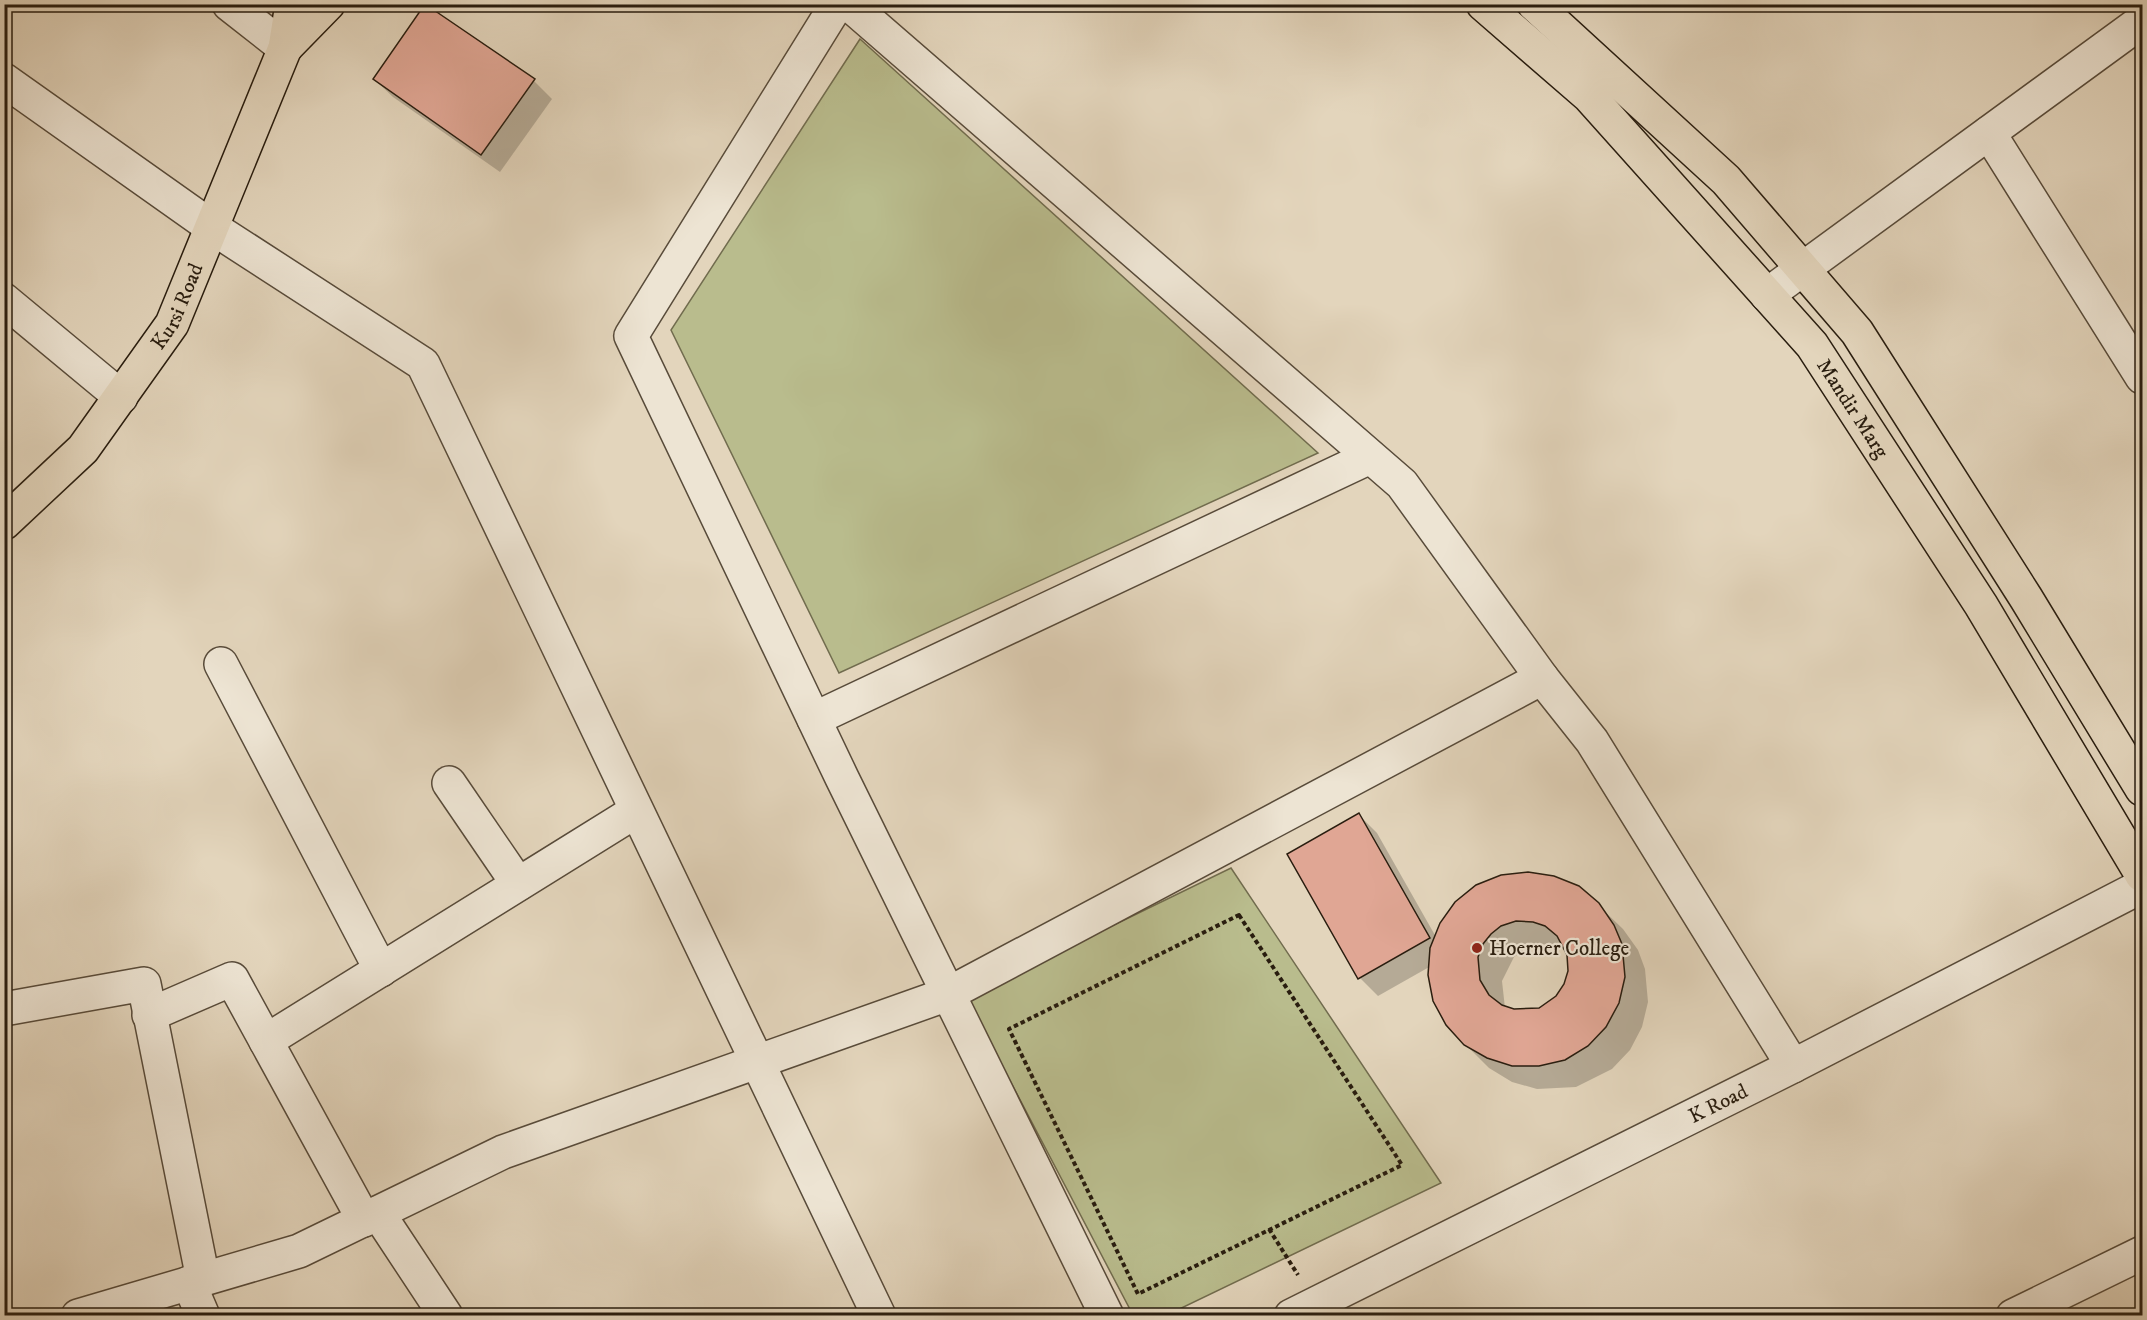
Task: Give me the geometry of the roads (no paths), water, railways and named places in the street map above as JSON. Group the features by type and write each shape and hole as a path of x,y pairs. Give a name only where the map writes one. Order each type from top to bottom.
{"main road":[{"name":"Kursi Road","path":"285,48 328,4"},
{"name":"Mandir Marg","path":"1483,4 1589,96 1812,345 1974,595 2142,875"},
{"path":"1534,4 1726,180 1857,332 2026,598 2142,789"},
{"name":"Kursi Road","path":"4,524 83,449 172,324 285,48 288,7"}],"street":[{"path":"229,4 285,48"},
{"path":"837,4 631,336 814,719 1107,1316"},
{"path":"849,4 1402,484 1542,678 1592,741 1793,1066"},
{"path":"2133,4 2142,15"},
{"path":"1767,295 2142,21"},
{"path":"4,80 213,228 423,364 879,1316"},
{"path":"1989,133 2142,377"},
{"path":"4,300 121,397"},
{"path":"814,719 1370,457"},
{"path":"221,664 381,970"},
{"path":"78,1316 299,1251 503,1152 948,994 1542,678"},
{"path":"449,783 518,884"},
{"path":"266,1041 636,811"},
{"name":"K Road","path":"1303,1310 1793,1066 2142,886"},
{"path":"149,1015 232,979 266,1041 371,1216 446,1316"},
{"path":"4,1009 144,984 203,1316"},
{"path":"2013,1316 2142,1253"}],"place":[{"name":"Hoerner College","path":"1477,948"}]}
